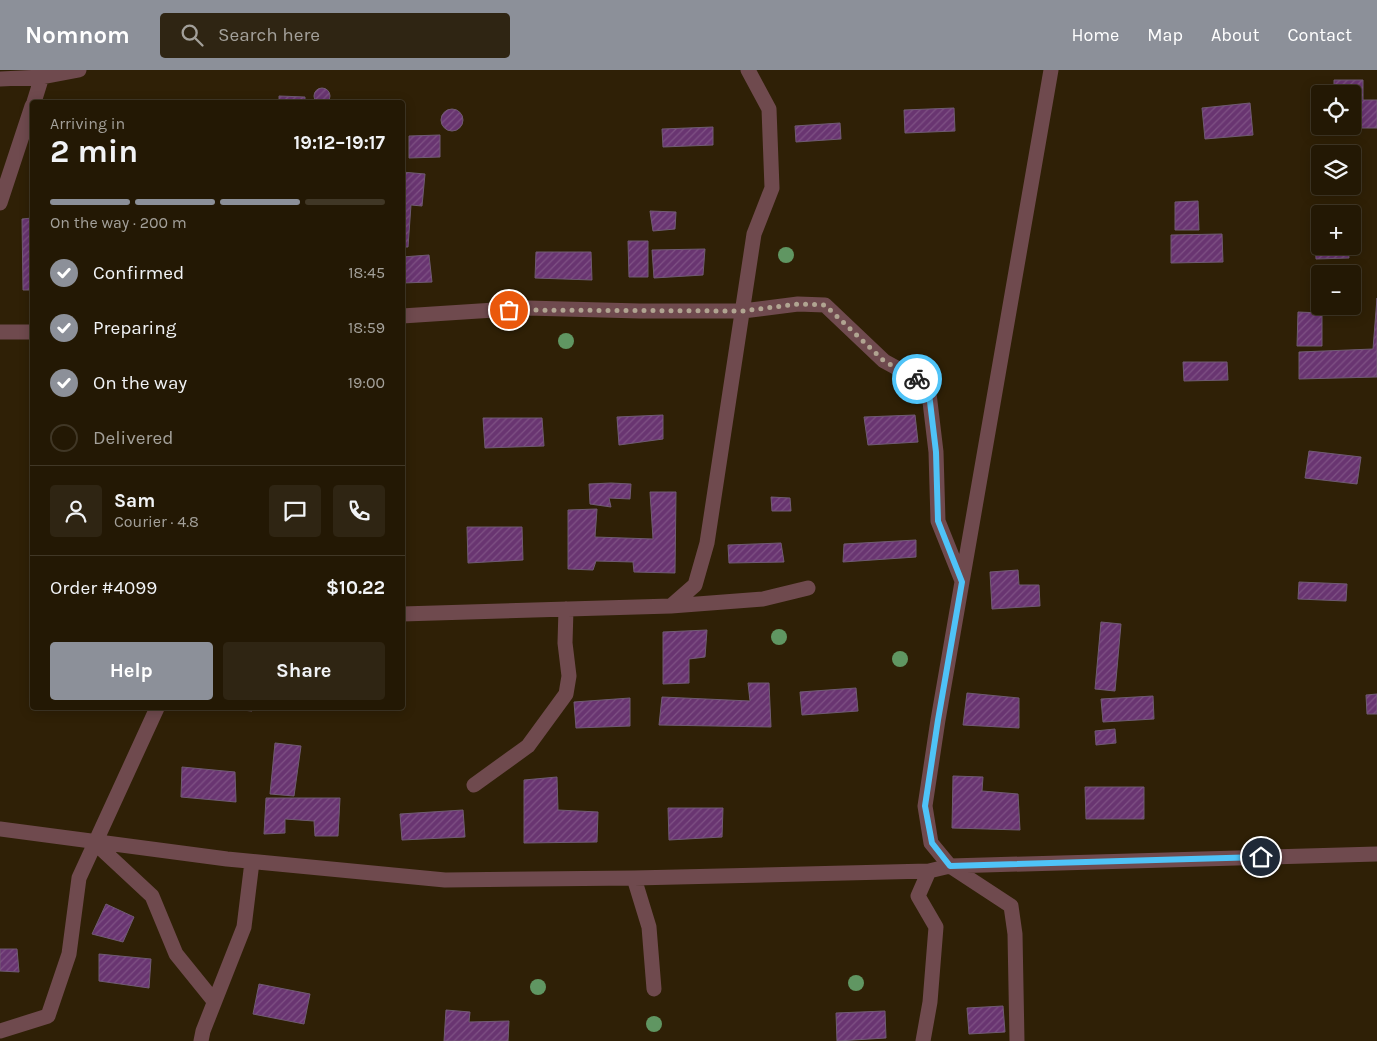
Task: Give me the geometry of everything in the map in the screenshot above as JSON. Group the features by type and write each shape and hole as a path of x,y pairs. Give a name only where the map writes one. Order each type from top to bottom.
{"street":[{"path":"0,79 79,70"},
{"path":"671,606 695,584 706,543 754,234 772,188 769,109 748,70"},
{"path":"1017,1041 1015,934 1011,906 950,866 932,843 925,806 938,720 1051,70"},
{"path":"34,100 43,74"},
{"path":"0,203 30,113"},
{"path":"405,316 527,308 743,311 798,304 825,305 884,361 928,385 936,452 938,521 962,582"},
{"path":"0,332 30,332"},
{"path":"405,614 671,606 763,599 808,588"},
{"path":"474,785 528,746 566,694 569,676 565,643 566,609"},
{"path":"0,1031 48,1016 69,954 79,878 156,710"},
{"path":"0,829 252,862 446,880 634,878 928,871 950,866 1377,854"},
{"path":"94,842 152,896 176,954 214,1001"},
{"path":"201,1041 214,1001 244,927 252,862"},
{"path":"923,1041 930,1002 936,927 918,896 928,871"},
{"path":"634,878 649,927 654,989"}],"building":[{"path":"1334,80 1363,80 1363,100 1377,100 1377,128 1361,128 1361,85 1334,85"},
{"path":"322,88 328,90 329,100 315,100 314,96 316,90"},
{"path":"279,96 305,97 305,100 279,100"},
{"path":"1250,103 1253,135 1205,139 1202,108"},
{"path":"954,108 955,131 905,133 904,110"},
{"path":"448,109 456,109 463,116 463,124 456,131 448,131 441,124 441,116"},
{"path":"840,123 841,139 796,142 795,126"},
{"path":"713,127 713,145 663,147 662,129"},
{"path":"440,135 440,157 409,158 409,136"},
{"path":"405,172 425,174 422,206 411,205 408,247 405,247"},
{"path":"1198,201 1199,230 1175,230 1175,202"},
{"path":"650,211 676,212 675,229 653,231"},
{"path":"30,218 30,290 23,290 22,219"},
{"path":"1222,234 1223,262 1171,263 1171,235"},
{"path":"628,241 648,241 648,277 629,277"},
{"path":"705,249 703,275 654,278 652,250"},
{"path":"536,252 591,252 592,280 535,278"},
{"path":"429,255 432,282 405,283 405,257"},
{"path":"1316,255 1349,255 1349,258 1316,259"},
{"path":"1377,298 1377,377 1299,379 1299,352 1373,349"},
{"path":"1298,312 1322,315 1322,346 1297,346"},
{"path":"1183,362 1227,362 1228,380 1184,381"},
{"path":"663,415 663,439 619,445 617,417"},
{"path":"915,415 918,442 868,445 864,417"},
{"path":"483,418 542,418 544,446 485,448"},
{"path":"1309,451 1361,457 1357,484 1305,478"},
{"path":"589,484 631,484 630,499 609,498 611,507 590,504"},
{"path":"650,492 676,492 675,573 634,572 633,562 596,561 593,570 568,569 568,510 597,509 595,537 653,539"},
{"path":"771,497 790,498 791,511 772,511"},
{"path":"467,527 522,527 523,560 468,563"},
{"path":"916,540 916,557 843,562 844,544"},
{"path":"781,543 784,562 729,563 728,545"},
{"path":"1018,570 1019,585 1039,585 1040,606 992,609 990,572"},
{"path":"1299,582 1347,584 1346,601 1298,599"},
{"path":"1101,622 1121,624 1115,691 1095,689"},
{"path":"707,630 705,657 689,659 689,683 663,684 663,632"},
{"path":"748,683 769,683 771,727 659,725 662,697 750,701"},
{"path":"856,688 858,711 802,715 800,692"},
{"path":"967,693 1019,698 1019,728 963,725"},
{"path":"1377,694 1377,714 1367,714 1366,695"},
{"path":"1153,696 1154,719 1103,722 1101,699"},
{"path":"630,698 630,726 576,728 574,702"},
{"path":"1115,729 1116,743 1096,745 1095,731"},
{"path":"275,743 301,746 294,796 270,794"},
{"path":"182,767 235,772 236,802 181,797"},
{"path":"953,776 983,777 982,791 1018,794 1020,830 952,828"},
{"path":"557,777 558,810 598,812 597,842 524,843 524,780"},
{"path":"1085,787 1144,787 1144,819 1086,819"},
{"path":"266,798 340,798 338,836 315,836 314,821 285,819 285,833 264,834"},
{"path":"668,808 723,808 722,837 669,840"},
{"path":"463,810 465,837 402,840 400,814"},
{"path":"106,904 134,917 123,942 92,934"},
{"path":"0,949 17,949 19,972 0,971"},
{"path":"99,954 151,959 149,988 99,981"},
{"path":"259,984 310,994 304,1024 253,1014"},
{"path":"1003,1006 1005,1032 969,1034 967,1008"},
{"path":"446,1010 470,1012 469,1022 509,1021 508,1041 444,1041"},
{"path":"885,1011 886,1038 837,1041 836,1013"}],"way so far":[{"path":"509,310 527,308 743,311 798,304 825,305 884,361 917,379"}],"route":[{"path":"917,379 928,385 936,452 938,521 962,582 925,806 932,843 950,866 1261,857"}]}
